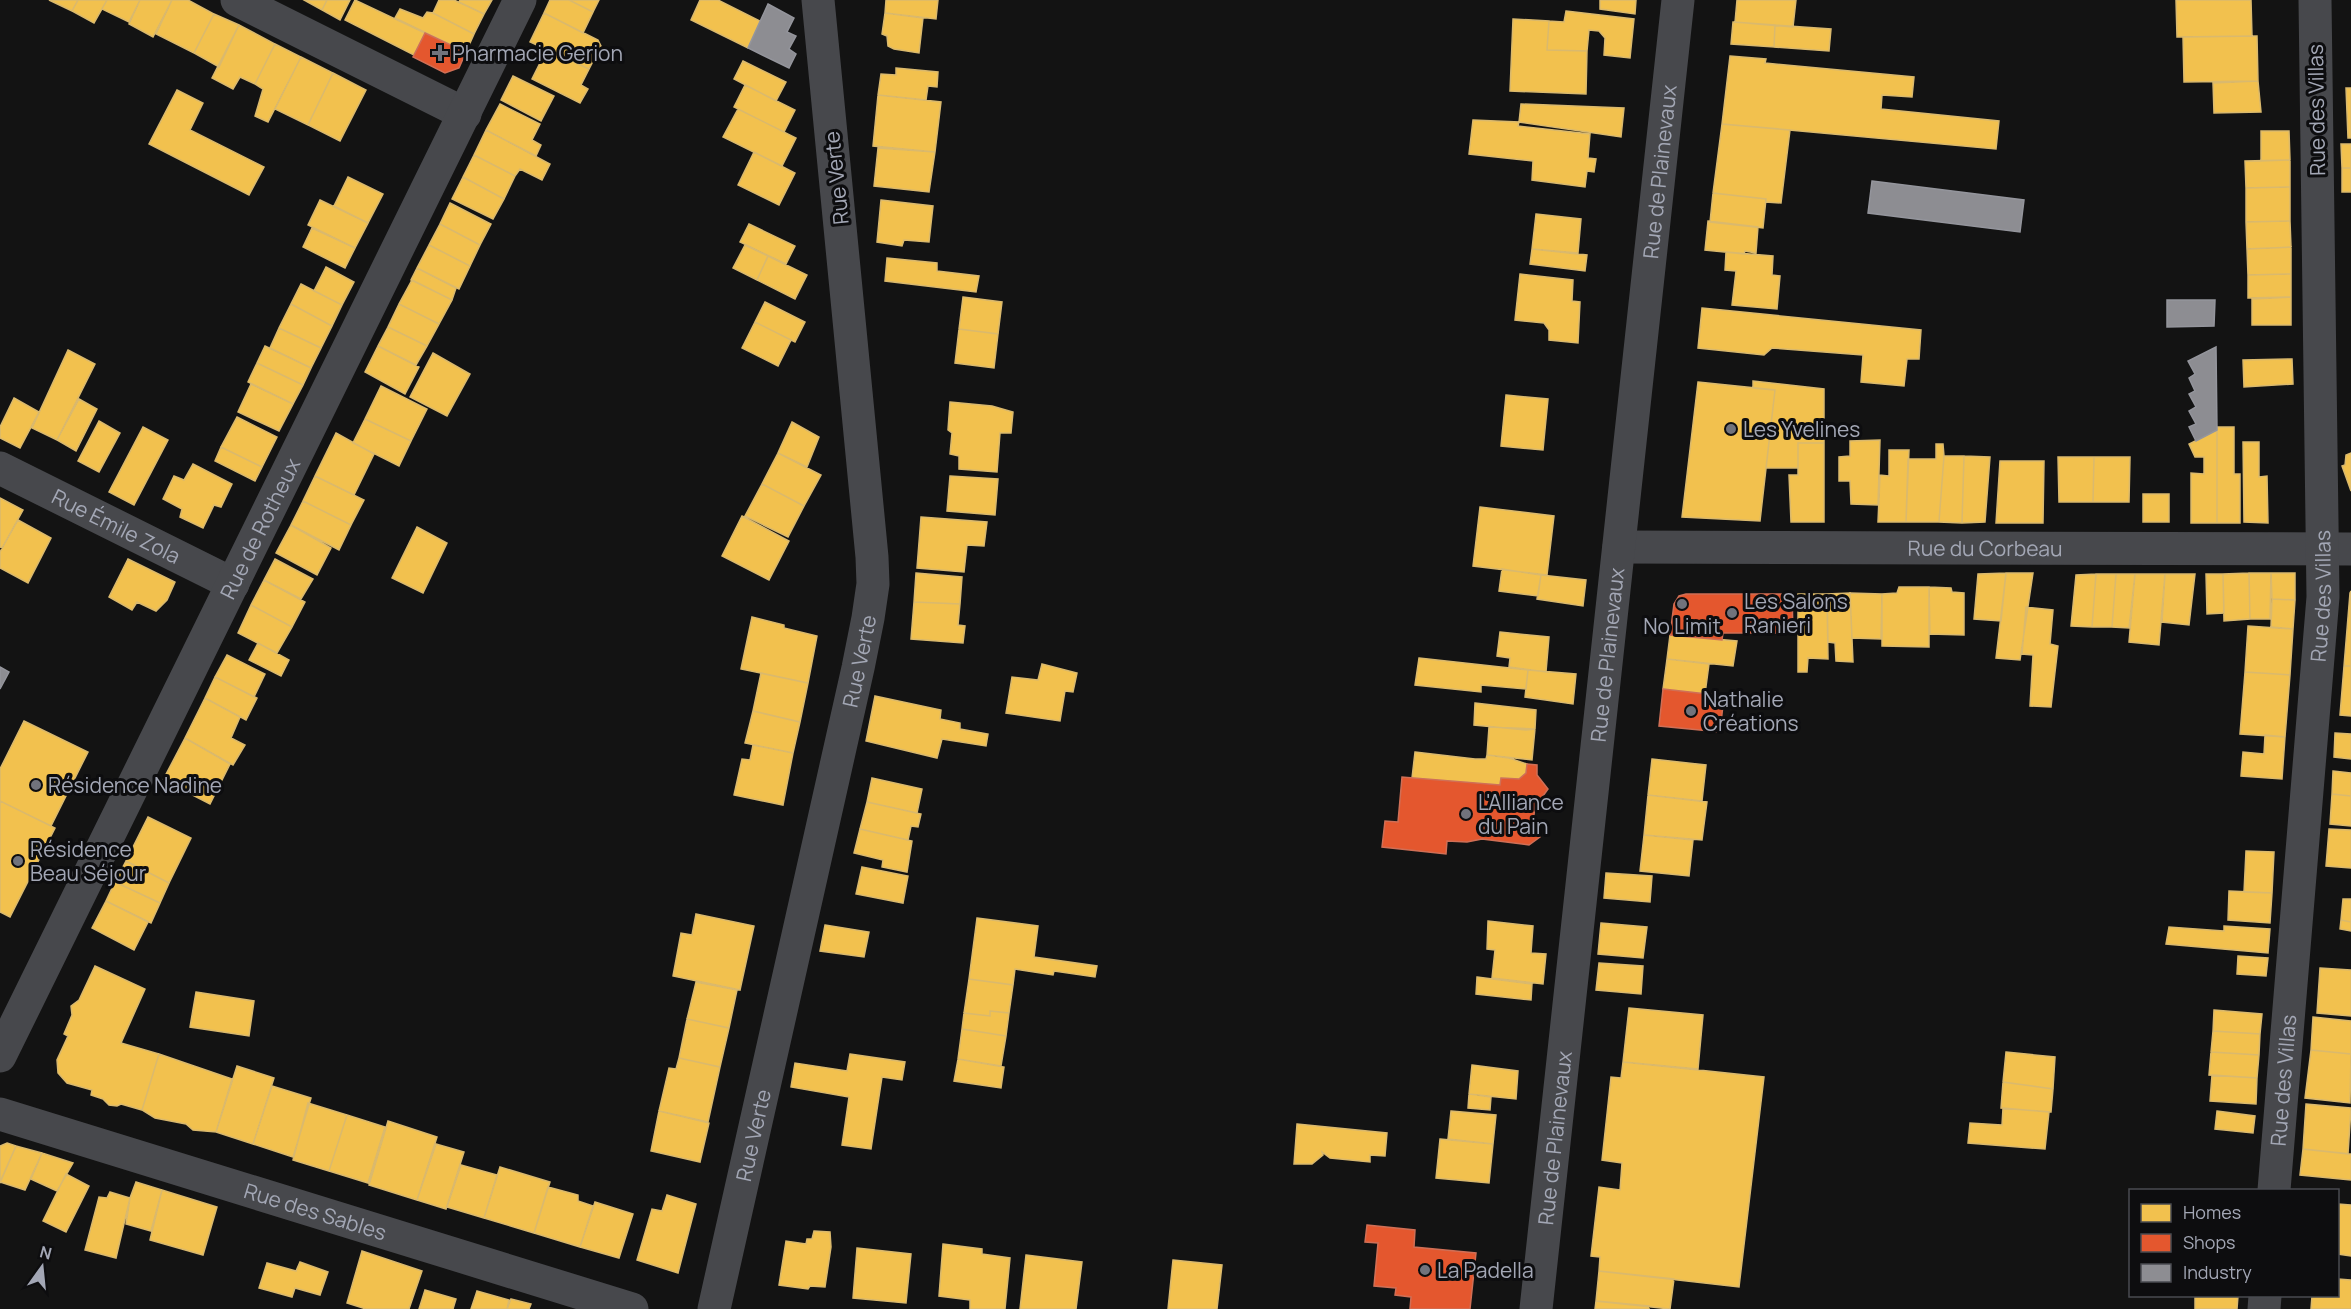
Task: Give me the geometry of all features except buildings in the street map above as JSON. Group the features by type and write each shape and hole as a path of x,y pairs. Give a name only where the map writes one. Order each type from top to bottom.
{"street":[{"path":"237,0 465,114"},
{"name":"Rue de Rotheux","path":"0,1056 520,0"},
{"name":"Rue Verte","path":"714,1309 858,668 873,584 867,493 818,0"},
{"name":"Rue de Plainevaux","path":"1536,1309 1678,0"},
{"name":"Rue des Villas","path":"2274,1189 2323,597 2336,549 2315,0"},
{"name":"Rue Émile Zola","path":"0,468 233,584"},
{"name":"Rue du Corbeau","path":"1619,547 2336,549"},
{"name":"Rue des Sables","path":"0,1114 632,1309"}],"place":[{"name":"Pharmacie Gerion","path":"440,53"},
{"name":"Les Yvelines","path":"1731,429"},
{"name":"No Limit","path":"1682,604"},
{"name":"Les Salons Ranieri","path":"1732,613"},
{"name":"Nathalie Créations","path":"1691,711"},
{"name":"Résidence Nadine","path":"36,785"},
{"name":"L'Alliance du Pain","path":"1466,814"},
{"name":"Résidence Beau Séjour","path":"18,861"},
{"name":"La Padella","path":"1425,1270"}]}
